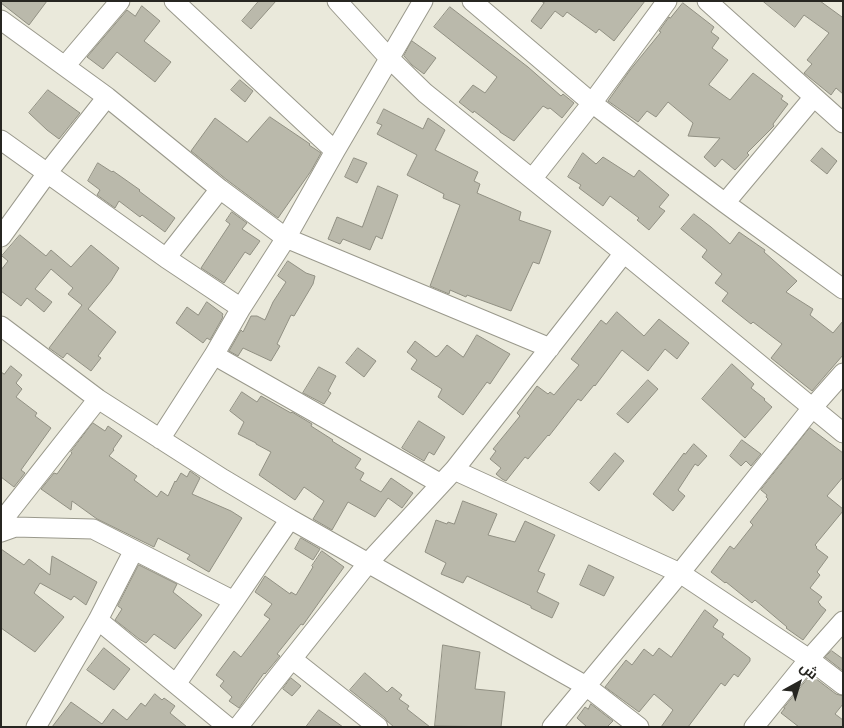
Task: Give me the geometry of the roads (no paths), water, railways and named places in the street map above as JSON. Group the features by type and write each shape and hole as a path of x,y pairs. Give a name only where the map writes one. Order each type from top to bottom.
{"street":[{"path":"65,66 120,1"},
{"path":"174,1 334,151"},
{"path":"337,1 425,94 624,253 843,433"},
{"path":"160,439 286,238 334,151 423,1"},
{"path":"472,1 592,103 843,289"},
{"path":"532,179 592,103 667,1"},
{"path":"707,1 843,124"},
{"path":"1,20 106,97 220,189 286,238 550,348"},
{"path":"1,237 106,97"},
{"path":"725,203 813,98"},
{"path":"1,140 166,258 241,308"},
{"path":"166,258 220,189"},
{"path":"238,727 368,563 454,470 624,253"},
{"path":"1,326 98,399 223,479 290,519 586,686 639,727"},
{"path":"214,355 441,484"},
{"path":"552,727 680,573 812,408 843,373"},
{"path":"1,522 98,399"},
{"path":"454,470 680,573 809,659 843,685"},
{"path":"176,684 290,519"},
{"path":"1,532 15,527 93,528 234,601"},
{"path":"36,727 98,620 134,550"},
{"path":"98,620 228,727"},
{"path":"754,727 809,659 843,621"},
{"path":"292,659 378,727"}]}
